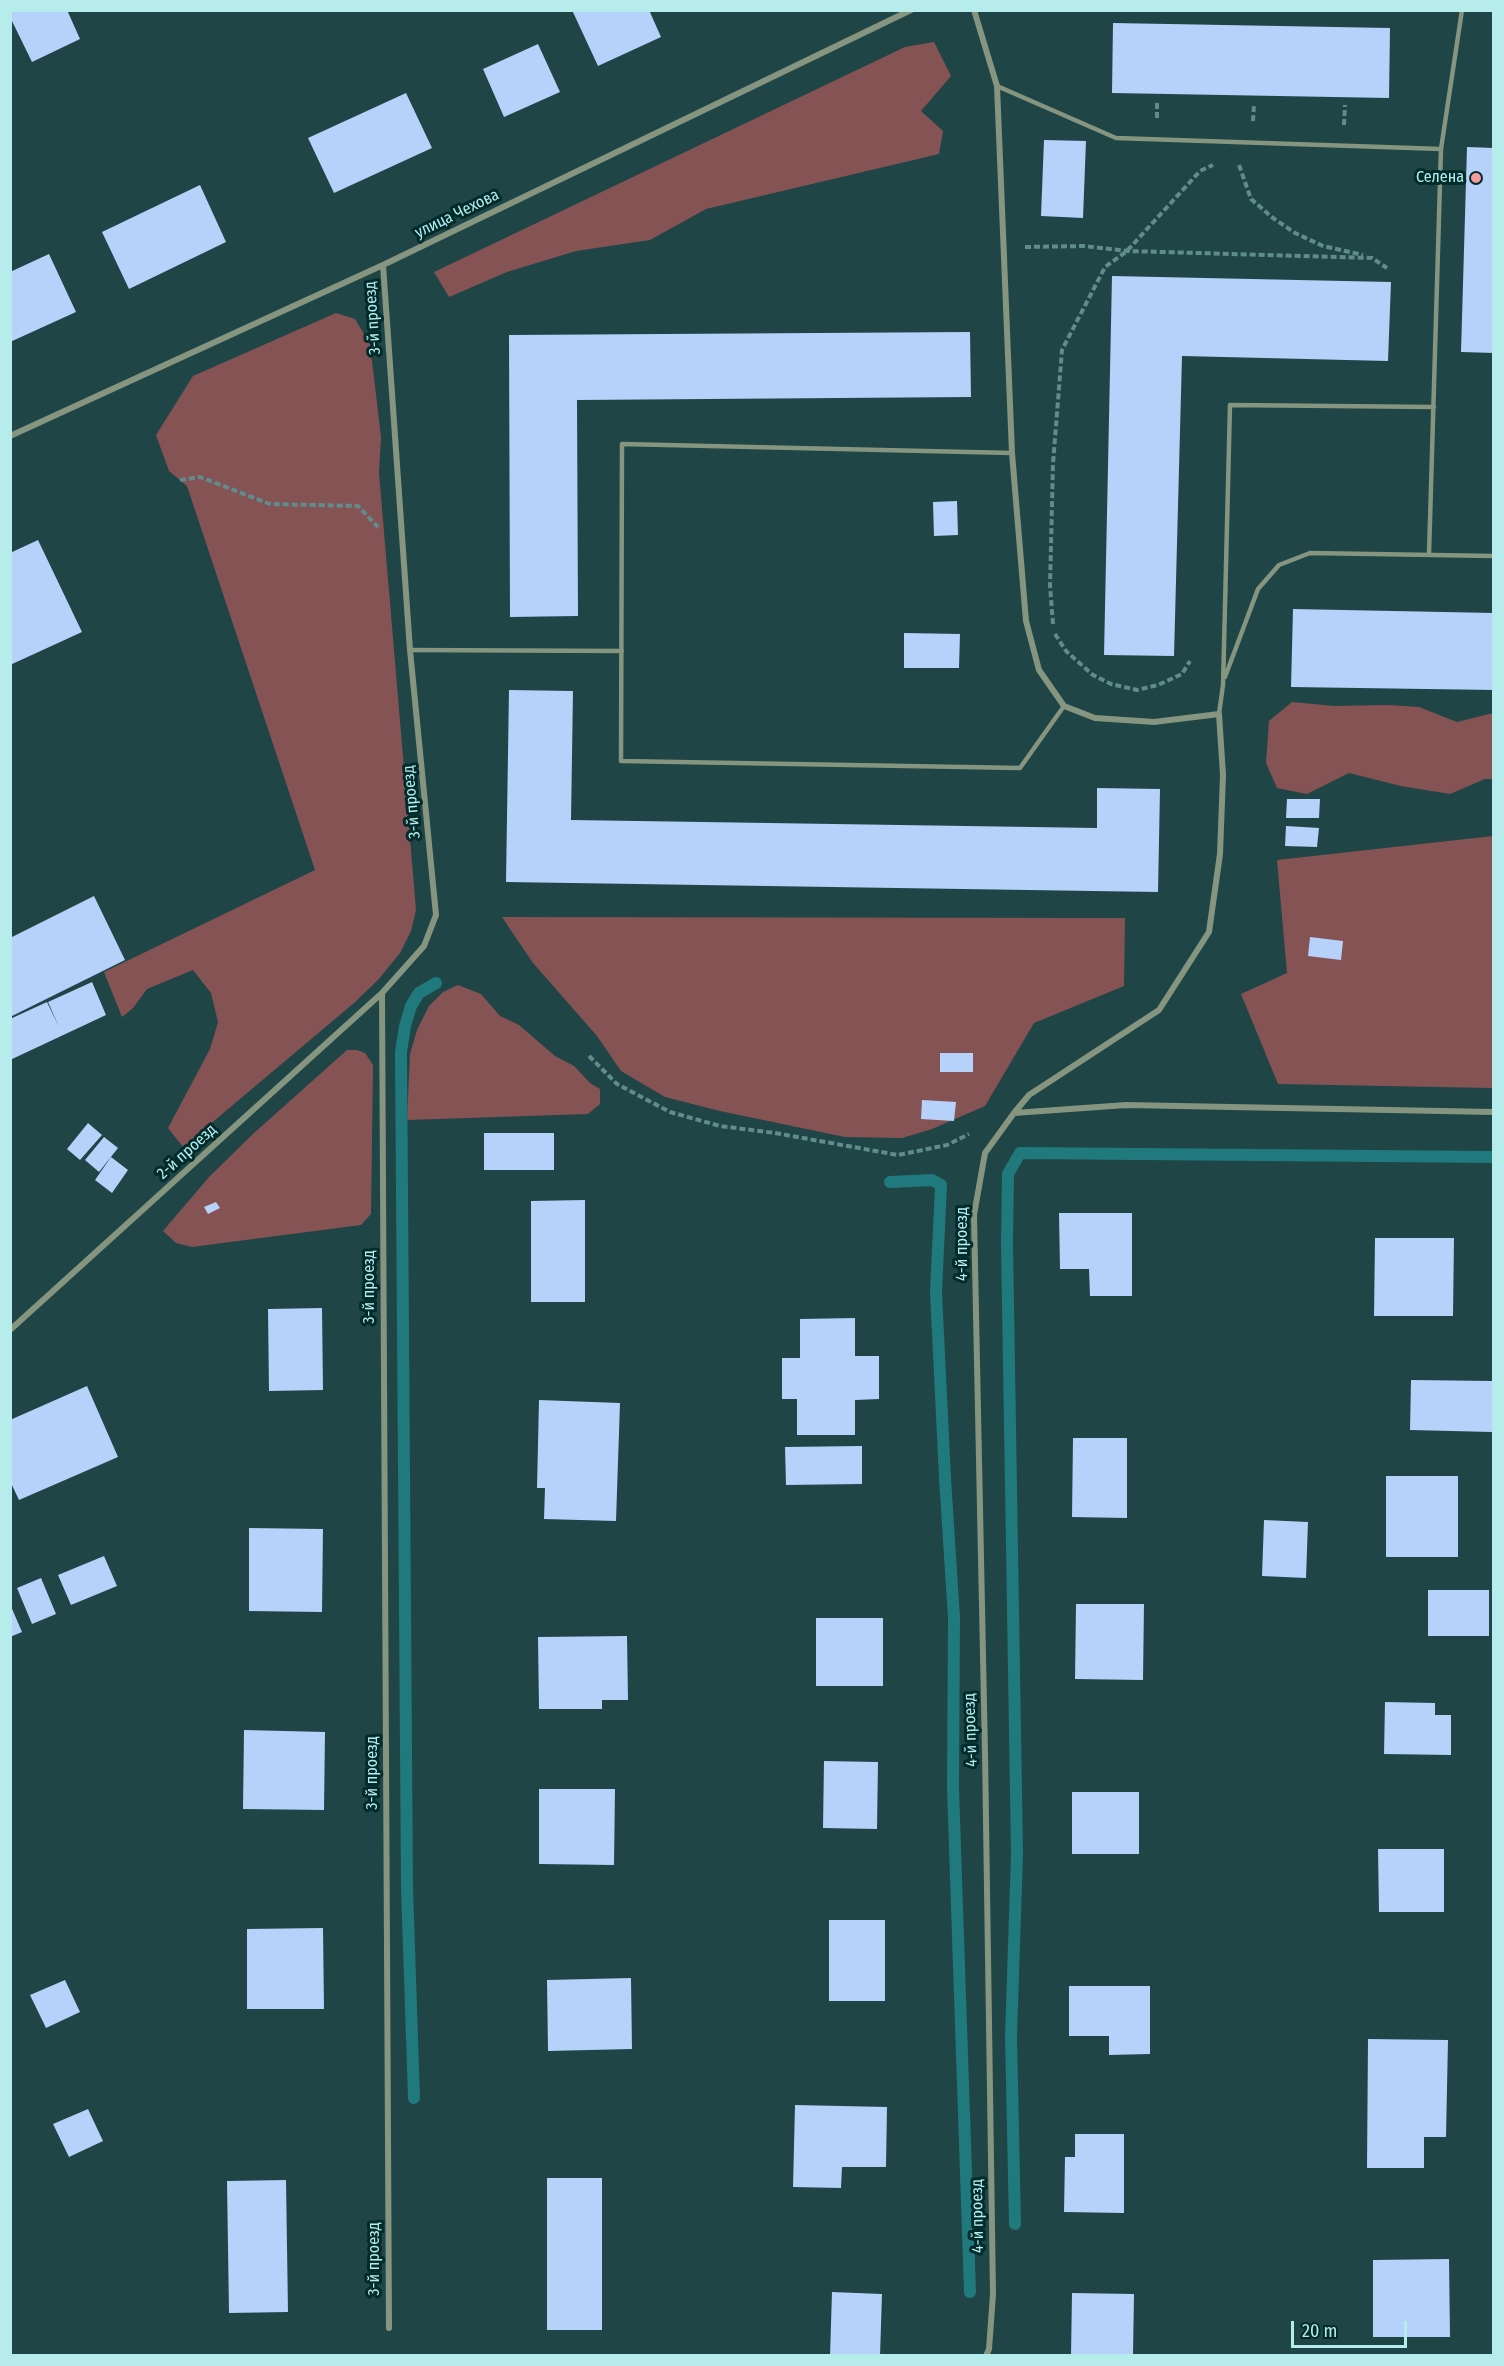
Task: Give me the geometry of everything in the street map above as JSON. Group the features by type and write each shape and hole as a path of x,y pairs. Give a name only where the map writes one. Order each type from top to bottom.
{"street":[{"name":"улица Чехова","path":"10,436 382,265 911,10"},
{"path":"974,10 997,86 1012,453 1026,621 1039,670 1064,706 1095,718 1154,722 1219,714"},
{"name":"3-й проезд","path":"382,265 410,650 436,915 424,946 382,993 389,2328"},
{"name":"4-й проезд","path":"986,2355 989,2349 993,2294 974,1215 985,1154 1029,1095 1159,1010 1209,933 1220,854 1223,775 1219,714"},
{"name":"2-й проезд","path":"10,1330 382,993"},
{"path":"1014,1113 1126,1105 1494,1112"}],"lane":[{"path":"1429,554 1441,149 1462,10"},
{"path":"997,86 1116,138 1441,149"},
{"path":"1219,714 1223,686 1230,405 1434,407"},
{"path":"1012,453 622,444 621,761 1020,768 1064,706"},
{"path":"1223,686 1258,589 1279,566 1310,553 1494,556"},
{"path":"410,650 622,651"}],"path":[{"path":"1190,661 1182,674 1158,685 1137,690 1111,684 1093,675 1066,651 1054,633 1050,586 1053,464 1062,350 1105,267 1127,251 1200,171 1253,143"},
{"path":"1234,153 1251,198 1273,218 1295,233 1323,246 1372,258 1387,267"},
{"path":"1005,248 1084,246 1127,251 1372,258"},
{"path":"180,480 200,477 270,504 358,506 404,552"},
{"path":"589,1056 618,1084 670,1112 720,1126 775,1133 898,1155 947,1145 975,1131"}],"shaded area":[{"path":"934,42 951,76 921,111 943,131 939,154 706,209 650,240 576,251 507,272 449,297 434,272 905,47"},
{"path":"336,313 355,319 370,344 381,437 379,473 416,910 411,931 400,953 378,980 354,1003 183,1147 168,1128 210,1049 218,1022 211,993 193,970 147,989 133,1008 122,1017 104,972 315,870 187,486 169,471 156,435 193,376"},
{"path":"1292,702 1334,706 1419,707 1457,722 1493,713 1493,779 1485,779 1450,794 1401,786 1349,773 1307,794 1277,788 1266,763 1269,721"},
{"path":"1493,836 1493,1088 1278,1084 1241,994 1287,973 1277,860"},
{"path":"502,917 1125,918 1124,986 1034,1023 985,1106 932,1129 902,1138 845,1137 665,1097 621,1071 597,1036 533,963"},
{"path":"458,985 481,994 500,1016 519,1025 555,1056 574,1066 590,1083 600,1089 600,1104 588,1114 407,1120 410,1054 417,1030 429,1006 443,992"},
{"path":"347,1050 365,1053 373,1065 371,1214 361,1225 192,1247 176,1243 163,1231 209,1177 254,1133"}],"building":[{"path":"10,10 67,10 80,39 32,62 10,17"},
{"path":"572,10 649,10 661,37 598,66"},
{"path":"1113,23 1390,28 1389,98 1112,93"},
{"path":"538,44 560,92 504,117 483,69"},
{"path":"406,93 432,148 334,193 308,138"},
{"path":"1044,140 1086,141 1083,218 1041,216"},
{"path":"1467,147 1494,148 1494,353 1461,352"},
{"path":"200,185 226,242 129,289 102,232"},
{"path":"49,254 76,312 10,342 10,272"},
{"path":"1112,276 1391,282 1388,361 1182,356 1174,656 1104,655"},
{"path":"970,332 971,397 577,400 578,616 510,617 509,335"},
{"path":"957,501 958,535 934,536 933,502"},
{"path":"38,540 82,632 10,665 10,553"},
{"path":"1293,609 1494,613 1494,690 1291,687"},
{"path":"904,633 960,634 959,668 904,668"},
{"path":"509,690 573,691 571,820 1097,828 1097,788 1160,789 1158,892 506,882"},
{"path":"1287,799 1320,799 1319,818 1286,818"},
{"path":"1286,826 1319,828 1317,847 1285,846"},
{"path":"94,896 125,960 10,1017 10,938"},
{"path":"1310,937 1343,941 1341,960 1308,956"},
{"path":"92,982 106,1015 10,1060 10,1019 47,1002 59,1027 48,1002"},
{"path":"940,1053 973,1053 973,1072 940,1072"},
{"path":"922,1100 956,1102 954,1121 921,1119"},
{"path":"88,1123 102,1135 80,1160 67,1149"},
{"path":"484,1133 554,1133 554,1170 484,1170"},
{"path":"104,1137 118,1148 99,1172 85,1160"},
{"path":"111,1157 128,1170 112,1193 95,1180"},
{"path":"585,1200 585,1302 531,1302 531,1201"},
{"path":"216,1202 220,1208 208,1214 204,1207"},
{"path":"1059,1213 1132,1213 1132,1296 1090,1296 1089,1269 1060,1269"},
{"path":"1375,1238 1454,1238 1453,1316 1374,1316"},
{"path":"322,1308 323,1390 269,1391 268,1309"},
{"path":"855,1318 855,1356 879,1356 879,1399 855,1400 855,1435 797,1435 797,1399 782,1399 782,1358 800,1358 800,1319"},
{"path":"1411,1380 1493,1381 1492,1432 1410,1430"},
{"path":"87,1386 118,1457 19,1500 10,1481 10,1420"},
{"path":"539,1400 620,1403 616,1521 544,1519 545,1488 537,1488"},
{"path":"1073,1438 1127,1438 1127,1518 1072,1517"},
{"path":"862,1446 862,1484 786,1485 785,1447"},
{"path":"1386,1476 1458,1476 1458,1557 1386,1557"},
{"path":"1264,1520 1308,1522 1306,1578 1262,1576"},
{"path":"249,1528 323,1529 322,1612 249,1611"},
{"path":"104,1556 117,1586 71,1605 58,1575"},
{"path":"41,1578 56,1614 32,1624 17,1588"},
{"path":"1428,1590 1489,1590 1489,1636 1428,1636"},
{"path":"10,1604 22,1632 10,1637"},
{"path":"1076,1604 1144,1604 1143,1680 1075,1679"},
{"path":"816,1618 883,1618 883,1686 816,1686"},
{"path":"627,1636 628,1700 602,1700 602,1709 539,1709 538,1637"},
{"path":"1385,1702 1435,1703 1435,1715 1451,1715 1451,1755 1384,1754"},
{"path":"244,1730 325,1732 324,1810 243,1809"},
{"path":"824,1761 878,1762 877,1829 823,1828"},
{"path":"539,1789 615,1789 614,1865 539,1864"},
{"path":"1072,1792 1139,1792 1139,1854 1072,1854"},
{"path":"1378,1849 1444,1849 1444,1912 1379,1912"},
{"path":"829,1920 885,1920 885,2001 829,2001"},
{"path":"323,1928 324,2009 247,2009 247,1929"},
{"path":"631,1978 632,2049 548,2051 547,1980"},
{"path":"65,1980 80,2012 46,2028 30,1995"},
{"path":"1069,1986 1150,1986 1150,2054 1109,2055 1109,2036 1069,2036"},
{"path":"1368,2039 1448,2040 1446,2137 1424,2137 1424,2168 1367,2168"},
{"path":"795,2105 887,2107 886,2167 842,2167 841,2188 793,2187"},
{"path":"88,2109 103,2141 69,2157 53,2124"},
{"path":"1075,2134 1124,2134 1124,2213 1064,2212 1065,2157 1075,2157"},
{"path":"547,2178 602,2178 602,2330 547,2330"},
{"path":"286,2180 288,2312 229,2313 227,2181"},
{"path":"1449,2259 1450,2337 1373,2337 1373,2260"},
{"path":"832,2292 882,2294 880,2356 830,2356"},
{"path":"1072,2293 1134,2294 1133,2356 1071,2356"}],"waterway":[{"path":"414,2098 407,1887 401,1052 411,1006 419,993 436,983"},
{"path":"1015,2224 1011,2036 1017,1854 1007,1243 1008,1174 1020,1153 1494,1157"},
{"path":"890,1182 932,1180 941,1185 936,1292 954,1618 953,1788 970,2292"}],"place":[{"name":"Селена","path":"1476,178"}]}
